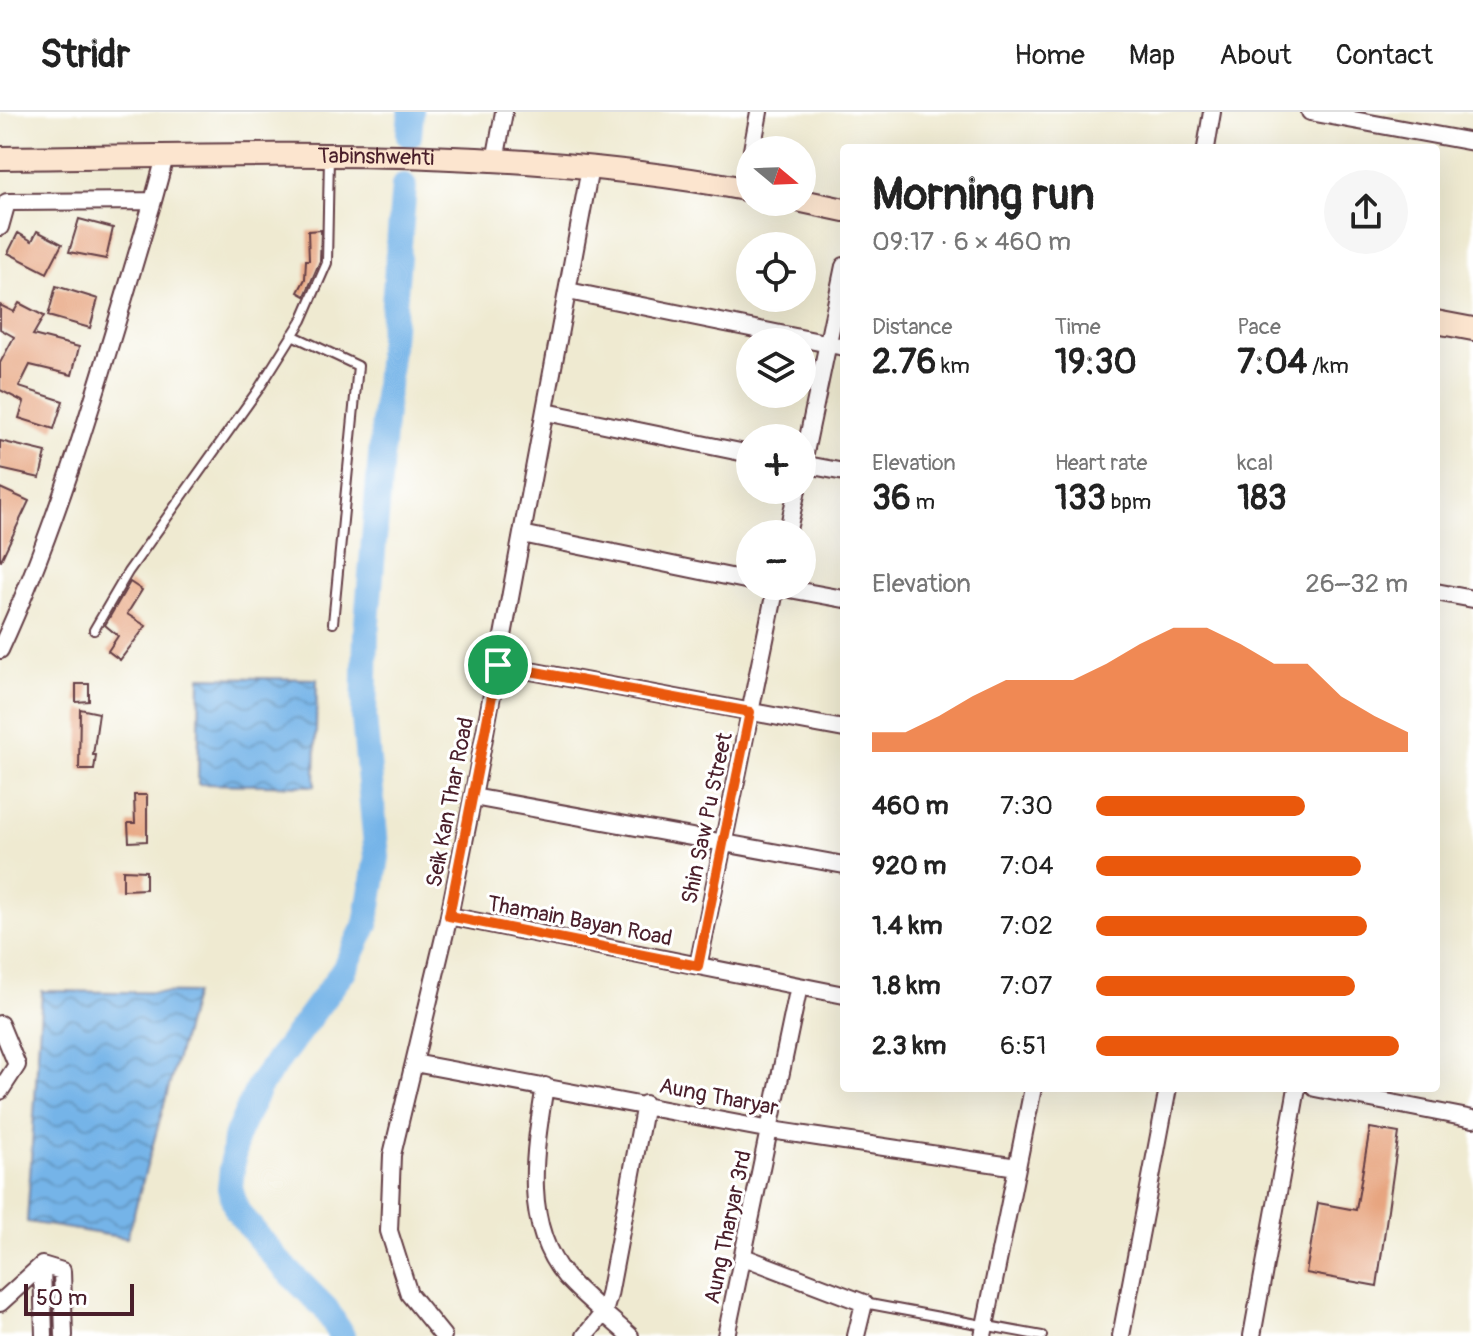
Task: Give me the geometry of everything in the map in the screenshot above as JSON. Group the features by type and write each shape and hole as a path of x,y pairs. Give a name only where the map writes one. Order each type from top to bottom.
{"main road":[{"name":"Tabinshwehti","path":"0,158 329,152 590,168 736,188"},
{"path":"816,204 840,209"},
{"path":"1440,323 1473,329"}],"street":[{"path":"495,161 504,112"},
{"path":"755,136 759,112"},
{"path":"1207,144 1212,112"},
{"path":"1310,112 1473,142"},
{"path":"0,650 25,596 77,450 165,157"},
{"name":"Seik Kan Thar Road","path":"443,1336 409,1294 389,1231 392,1155 449,916 473,797 590,168"},
{"path":"0,227 7,202 153,201"},
{"path":"568,291 836,345"},
{"path":"814,424 836,345 840,306"},
{"path":"546,412 736,451"},
{"path":"816,467 840,471"},
{"path":"522,534 736,578"},
{"path":"1440,593 1473,599"},
{"path":"816,594 840,598"},
{"name":"Shin Saw Pu Street","path":"698,966 772,600"},
{"path":"498,665 840,728"},
{"path":"473,797 840,864"},
{"name":"Thamain Bayan Road","path":"449,916 840,994"},
{"name":"Aung Tharyar 3rd","path":"726,1336 799,986"},
{"path":"0,1024 17,1065 0,1091"},
{"name":"Aung Tharyar","path":"414,1063 771,1130 1017,1167"},
{"path":"545,1086 535,1152 536,1203 546,1248 566,1276 630,1336"},
{"path":"984,1331 1032,1092"},
{"path":"1121,1336 1167,1092"},
{"path":"1252,1336 1296,1092"},
{"path":"1335,1092 1473,1119"},
{"path":"585,1336 604,1312 645,1104"},
{"path":"744,1257 864,1303 856,1336"},
{"path":"0,1303 42,1265"},
{"path":"42,1265 44,1336"},
{"path":"42,1265 62,1271 64,1336"}],"lane":[{"path":"94,630 128,572 258,390 292,335 327,263 329,152"},
{"path":"292,335 358,366 333,623"},
{"path":"864,1303 984,1331 1042,1336"}],"water":[{"path":"200,677 317,679 315,786 198,784"},
{"path":"42,991 195,993 127,1238 27,1222"}],"building":[{"path":"79,219 113,228 106,259 69,252"},
{"path":"321,230 320,261 305,296 298,292 305,279 306,260 309,260 308,231"},
{"path":"37,231 62,244 47,273 8,253 18,233 32,241"},
{"path":"56,286 98,299 90,328 48,316"},
{"path":"19,303 44,316 33,335 79,347 72,375 30,365 19,387 63,401 54,429 19,418 24,402 0,390 0,363 14,337 0,329 0,305 14,312"},
{"path":"0,441 46,452 40,478 0,469"},
{"path":"0,488 29,501 1,560 0,559"},
{"path":"130,582 142,590 127,614 146,626 120,660 108,651 118,636 105,625"},
{"path":"76,684 89,684 89,701 76,702"},
{"path":"80,709 99,713 94,770 79,770"},
{"path":"134,795 147,795 147,841 129,842 128,823 135,823"},
{"path":"123,870 146,871 146,889 123,890"},
{"path":"1370,1128 1399,1133 1377,1286 1306,1273 1318,1203 1356,1210"}],"waterway":[{"path":"409,135 411,112"},
{"path":"342,1336 326,1309 279,1262 237,1211 230,1188 235,1139 259,1086 344,970 366,924 377,857 364,718 366,634 404,186"}],"route":[{"path":"498,665 750,712 698,966 449,916 498,665"}]}
